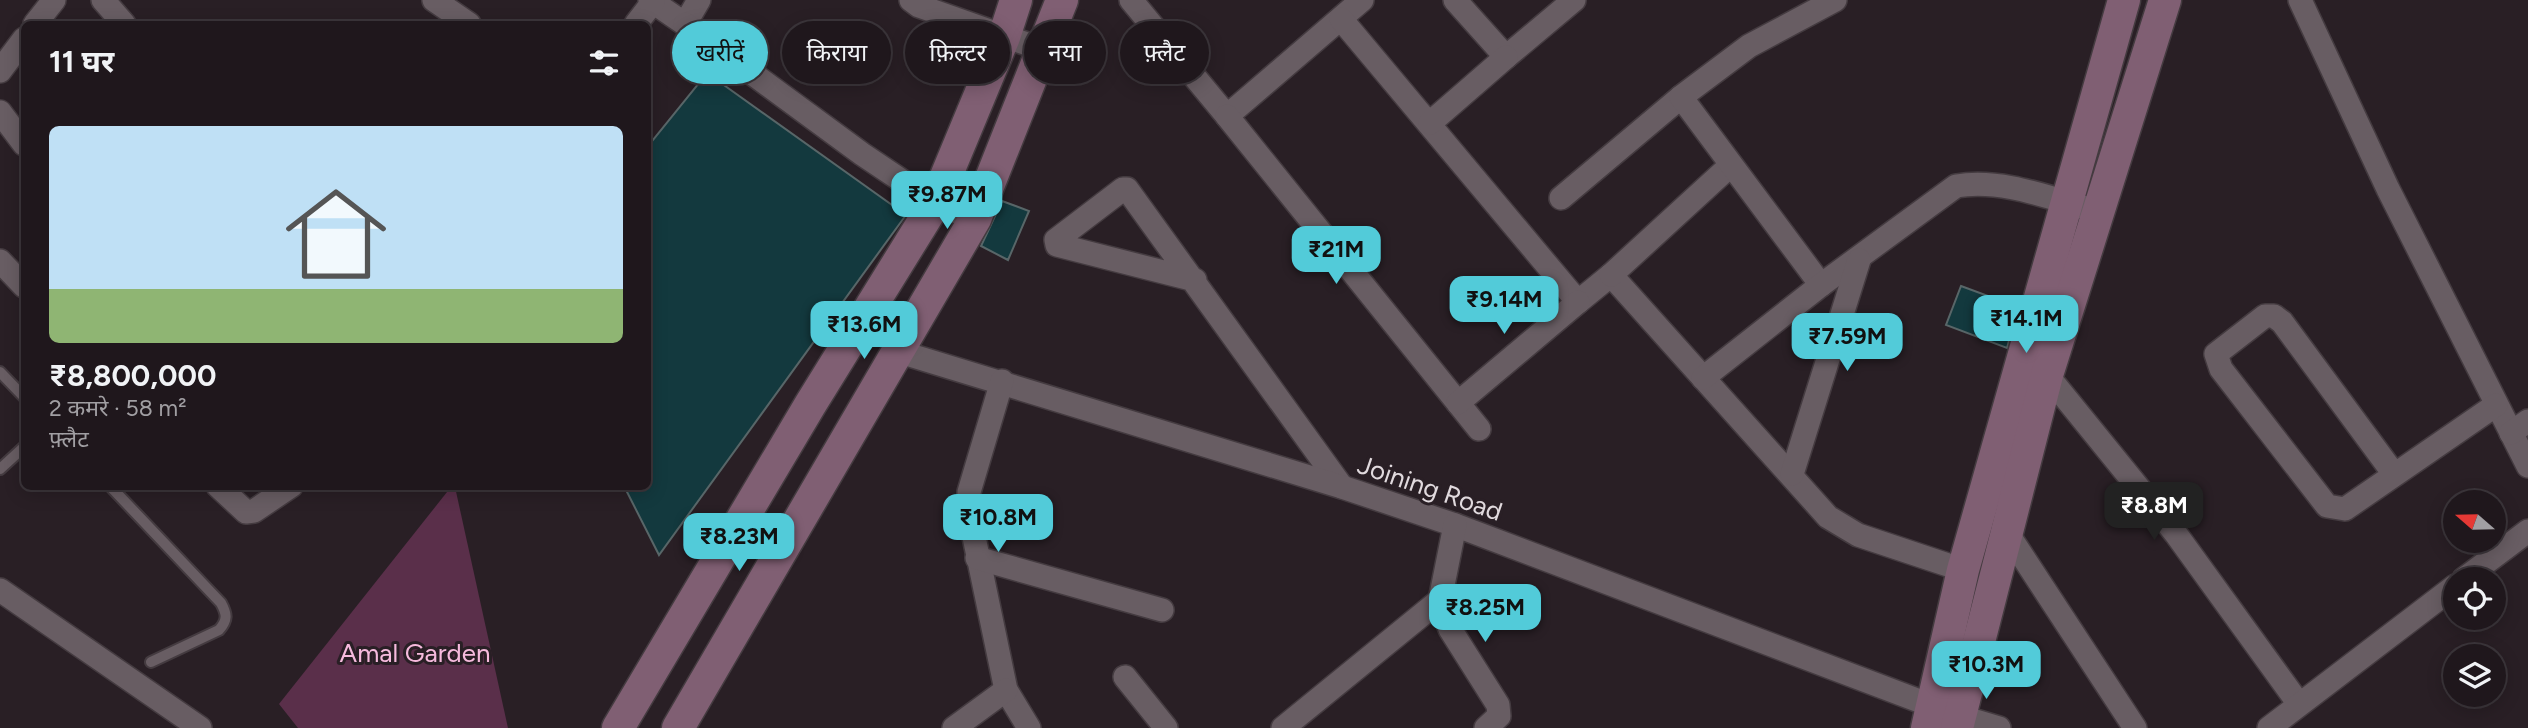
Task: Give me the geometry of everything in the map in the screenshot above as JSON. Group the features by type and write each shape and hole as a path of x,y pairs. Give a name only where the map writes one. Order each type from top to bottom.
{"street":[{"path":"37,21 54,0"},
{"path":"103,0 121,21"},
{"path":"434,0 465,21"},
{"path":"687,21 699,0"},
{"path":"911,0 919,6 960,21"},
{"path":"1009,21 1016,0"},
{"path":"1054,21 1062,0"},
{"path":"1131,0 1479,429"},
{"path":"1227,116 1362,0"},
{"path":"1455,0 1506,57"},
{"path":"1430,123 1574,0"},
{"path":"1561,198 1681,97 1749,46 1835,0"},
{"path":"1948,721 2006,531 2066,203 2124,0"},
{"path":"1948,721 1963,570 2034,369 2097,211 2165,0"},
{"path":"2300,0 2388,189 2496,405 2519,427 2528,466"},
{"path":"638,21 652,1 681,21"},
{"path":"1341,19 1578,302"},
{"path":"0,71 21,43"},
{"path":"767,84 934,203 975,219"},
{"path":"618,728 934,203 984,84"},
{"path":"678,728 900,352 975,219 1030,84"},
{"path":"1681,97 1821,285"},
{"path":"0,112 21,140"},
{"path":"1458,402 1611,275 1731,165"},
{"path":"1703,378 1821,285 1956,187 1976,183 1997,184 2097,211"},
{"path":"1195,280 1057,245 1056,240 1125,188 1195,280 1342,487"},
{"path":"1792,474 1859,260"},
{"path":"0,261 21,283"},
{"path":"1611,275 1792,474 1814,505 1858,535 1963,570"},
{"path":"2394,474 2282,322 2274,316 2265,316 2216,354 2221,369 2327,506 2345,509 2496,405"},
{"name":"Joining Road","path":"900,352 1002,381 1455,525 1948,721 1999,728"},
{"path":"2034,369 2176,534 2299,704"},
{"path":"1002,381 969,492 976,558 1006,690 1029,728"},
{"path":"810,405 853,431"},
{"path":"222,490 246,512 254,511 285,490"},
{"path":"1455,525 1440,600 1450,629 1499,705 1499,716 1486,728"},
{"path":"2006,531 2135,728"},
{"path":"2480,567 2528,531"},
{"path":"731,537 775,565"},
{"path":"976,558 1162,610"},
{"path":"0,590 200,728"},
{"path":"2269,728 2443,595"},
{"path":"1283,728 1440,600"},
{"path":"1125,677 1166,728"},
{"path":"954,728 1006,690"}],"lane":[{"path":"0,372 21,394"},
{"path":"0,469 21,450"},
{"path":"114,490 221,603 227,613 226,623 219,630 151,663"}],"green space":[{"name":"Amal Garden","path":"449,490 456,490 508,728 298,728 279,704"}],"building":[{"path":"698,84 722,84 906,215 659,555 626,490 651,490 651,142"},
{"path":"1002,201 1029,211 1008,260 981,246"},
{"path":"1961,286 2018,307 2007,348 1946,325"}]}
